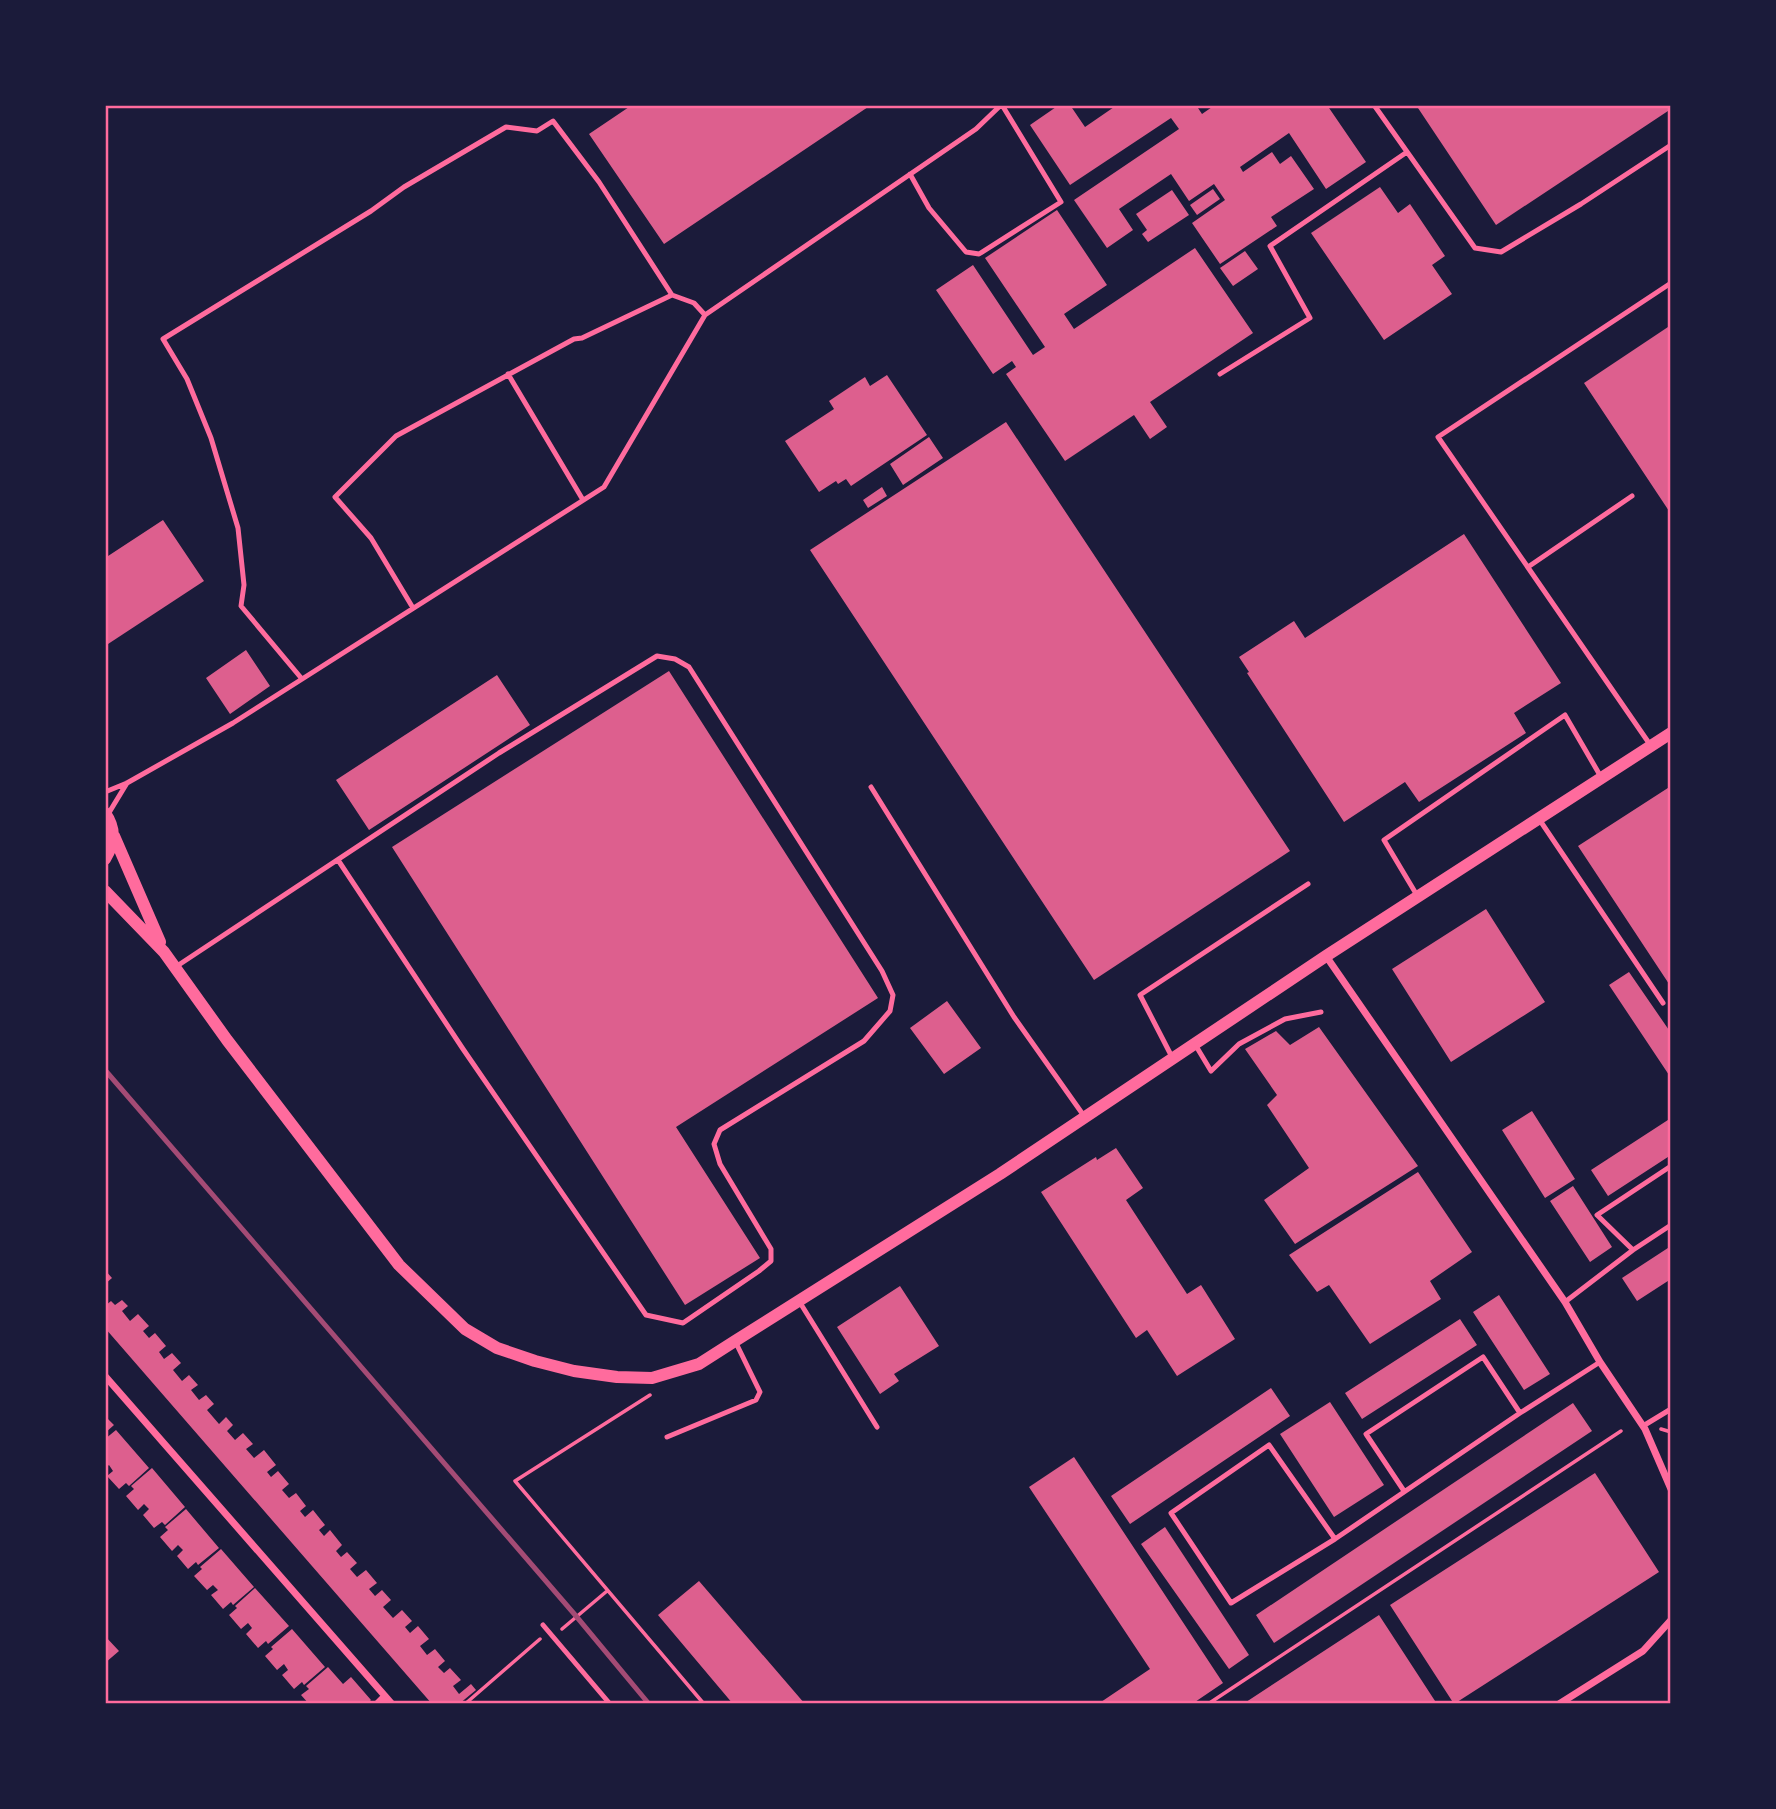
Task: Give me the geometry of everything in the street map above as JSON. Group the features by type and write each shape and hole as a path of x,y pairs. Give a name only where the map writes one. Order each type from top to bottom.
{"street":[{"path":"106,815 164,952 174,968 399,1265 465,1329 497,1349 574,1371 617,1377 652,1378 698,1364 1000,1174 1172,1057 1671,733"},
{"path":"105,859 114,836"},
{"path":"105,891 164,952"},
{"path":"1326,956 1565,1302 1600,1362 1643,1426 1671,1489"},
{"path":"105,1376 392,1704"},
{"path":"1559,1704 1643,1651 1671,1620"},
{"path":"377,1704 385,1696"}],"lane":[{"path":"105,792 127,783 233,723 604,487 705,315 910,174 976,129 1001,105 1061,202 979,254 967,252 929,208 910,174"},
{"path":"1374,105 1475,248 1500,252 1581,204 1671,145"},
{"path":"302,678 241,606 244,585 238,528 211,438 187,379 163,339 371,211 404,187 506,127 537,131 554,121 599,182 672,295 694,303 705,315"},
{"path":"1220,374 1310,318 1270,246 1407,152"},
{"path":"1651,746 1438,437 1671,283"},
{"path":"414,608 371,538 335,497 396,436 574,339 582,338 672,295"},
{"path":"508,374 583,500"},
{"path":"1528,567 1632,496"},
{"path":"174,968 499,753 657,656 675,659 689,667 882,971 893,995 890,1011 864,1041 720,1130 714,1144 720,1164 771,1250 771,1261 682,1323 646,1315 463,1049 338,860"},
{"path":"1418,897 1384,840 1565,715 1602,778"},
{"path":"106,815 127,783"},
{"path":"871,787 1014,1017 1084,1116"},
{"path":"1539,819 1663,1003"},
{"path":"1172,1057 1140,995 1308,884"},
{"path":"1194,1043 1211,1071 1239,1044 1285,1019 1321,1012"},
{"path":"1633,1250 1597,1215 1671,1166"},
{"path":"1565,1302 1633,1250 1671,1225"},
{"path":"799,1301 877,1427"},
{"path":"667,1437 756,1399 760,1392 735,1341"},
{"path":"1404,1491 1366,1434 1483,1357 1520,1413"},
{"path":"1335,1539 1269,1446 1171,1513 1231,1603 1335,1539 1600,1362"},
{"path":"1643,1426 1671,1409"},
{"path":"543,1625 610,1704"}],"path":[{"path":"653,1394 515,1481 704,1704"},
{"path":"1208,1704 1620,1431"},
{"path":"465,1704 548,1632 557,1633 607,1590"}],"building":[{"path":"632,105 871,105 664,244 589,134"},
{"path":"1059,105 1070,105 1085,127 1117,105 1196,105 1202,114 1215,105 1327,105 1366,162 1326,189 1289,133 1240,167 1243,172 1272,152 1280,164 1291,156 1314,189 1271,217 1277,226 1220,264 1192,223 1225,200 1214,184 1189,201 1171,174 1119,209 1133,230 1107,248 1074,200 1179,129 1171,118 1070,185 1030,125"},
{"path":"1416,105 1671,105 1671,109 1496,225"},
{"path":"1380,187 1398,213 1410,204 1445,256 1432,265 1452,294 1384,340 1311,233"},
{"path":"1213,189 1220,199 1197,215 1190,205"},
{"path":"1172,190 1189,215 1148,242 1142,234 1147,230 1136,214"},
{"path":"1057,210 1107,285 1064,314 1074,329 1195,248 1253,333 1150,402 1167,427 1150,439 1134,415 1065,461 1006,374 1016,367 1012,361 993,374 936,290 973,265 1033,355 1045,347 985,258"},
{"path":"1245,251 1258,269 1233,286 1220,268"},
{"path":"1671,325 1671,514 1584,383"},
{"path":"887,375 927,435 851,486 846,479 838,484 836,481 819,492 785,441 834,409 829,401 865,377 870,386"},
{"path":"1006,422 1290,851 1094,980 810,550"},
{"path":"929,437 943,458 903,485 890,464"},
{"path":"882,487 887,496 868,508 863,500"},
{"path":"163,520 204,581 105,646 105,558"},
{"path":"1464,534 1561,683 1514,713 1526,733 1419,802 1405,782 1344,822 1239,657 1294,621 1305,638"},
{"path":"246,650 270,686 230,714 206,678"},
{"path":"669,671 878,998 676,1127 760,1258 685,1305 392,847"},
{"path":"497,675 530,725 369,830 336,780"},
{"path":"1671,786 1671,987 1578,846"},
{"path":"1486,909 1545,1002 1451,1062 1392,969"},
{"path":"1629,972 1671,1033 1671,1078 1609,985"},
{"path":"947,1001 981,1048 944,1074 910,1028"},
{"path":"1319,1027 1418,1166 1295,1244 1264,1200 1309,1168 1267,1105 1277,1095 1245,1049 1276,1031 1290,1045"},
{"path":"1532,1111 1575,1179 1545,1198 1502,1130"},
{"path":"1671,1118 1671,1155 1608,1196 1591,1170"},
{"path":"1116,1148 1143,1188 1126,1200 1187,1294 1201,1285 1235,1339 1177,1376 1147,1330 1136,1338 1041,1192 1096,1157 1097,1160"},
{"path":"1418,1172 1472,1252 1430,1281 1441,1299 1370,1344 1329,1285 1317,1292 1289,1255"},
{"path":"1573,1186 1612,1247 1590,1262 1550,1201"},
{"path":"1671,1246 1671,1279 1637,1301 1622,1278"},
{"path":"105,1270 112,1278 105,1284"},
{"path":"900,1286 939,1346 894,1374 899,1381 880,1394 837,1327"},
{"path":"1499,1295 1550,1374 1524,1390 1473,1312"},
{"path":"122,1300 128,1306 122,1311 130,1321 138,1314 149,1326 143,1331 149,1338 155,1333 166,1346 159,1352 164,1359 172,1353 181,1363 173,1370 182,1381 189,1375 198,1385 191,1390 199,1400 206,1395 214,1404 207,1410 219,1424 226,1417 233,1425 227,1431 235,1440 243,1433 253,1444 246,1449 254,1458 264,1450 276,1465 267,1472 271,1477 278,1471 289,1484 282,1490 289,1498 296,1493 306,1506 300,1511 305,1517 313,1510 325,1525 319,1530 324,1536 330,1530 342,1545 336,1551 341,1557 347,1552 357,1563 350,1569 357,1577 366,1570 377,1583 369,1589 375,1596 382,1590 391,1600 383,1607 393,1618 402,1610 412,1621 405,1627 410,1633 418,1626 429,1639 420,1646 427,1655 435,1649 445,1661 438,1667 444,1673 450,1668 461,1680 453,1686 459,1694 471,1684 476,1690 459,1704 432,1704 105,1328 105,1306 111,1301 115,1305"},
{"path":"1460,1319 1477,1345 1362,1419 1345,1393"},
{"path":"1271,1388 1290,1416 1130,1524 1111,1496"},
{"path":"1330,1402 1384,1485 1334,1517 1280,1434"},
{"path":"1573,1403 1592,1431 1274,1643 1256,1615"},
{"path":"105,1416 114,1425 105,1433"},
{"path":"116,1430 149,1468 129,1486 126,1483 119,1489 107,1476 113,1471 109,1465 105,1468 105,1439"},
{"path":"1074,1457 1223,1683 1192,1704 1098,1704 1150,1669 1029,1487"},
{"path":"152,1468 185,1507 165,1525 162,1522 154,1528 143,1515 149,1509 144,1504 138,1510 126,1496 134,1489 131,1486"},
{"path":"1595,1473 1659,1572 1454,1704 1390,1605"},
{"path":"186,1509 219,1548 198,1565 196,1562 188,1569 177,1556 183,1550 178,1545 172,1551 160,1537 168,1530 165,1527"},
{"path":"1165,1527 1249,1655 1229,1669 1141,1544"},
{"path":"221,1549 254,1587 233,1605 231,1602 223,1609 211,1595 218,1590 213,1585 207,1590 194,1576 202,1569 200,1567"},
{"path":"699,1581 805,1704 733,1704 658,1615"},
{"path":"255,1588 289,1626 268,1644 266,1641 258,1648 246,1634 252,1628 248,1623 241,1629 229,1615"},
{"path":"1379,1615 1437,1704 1243,1704"},
{"path":"292,1629 325,1667 304,1685 302,1682 294,1689 282,1675 288,1670 284,1664 277,1670 265,1656 273,1649 271,1647"},
{"path":"105,1636 119,1651 105,1663"},
{"path":"328,1667 343,1684 351,1677 371,1700 367,1704 309,1704 301,1695 309,1689 306,1686"}],"railway":[{"path":"105,1070 649,1704"}]}
